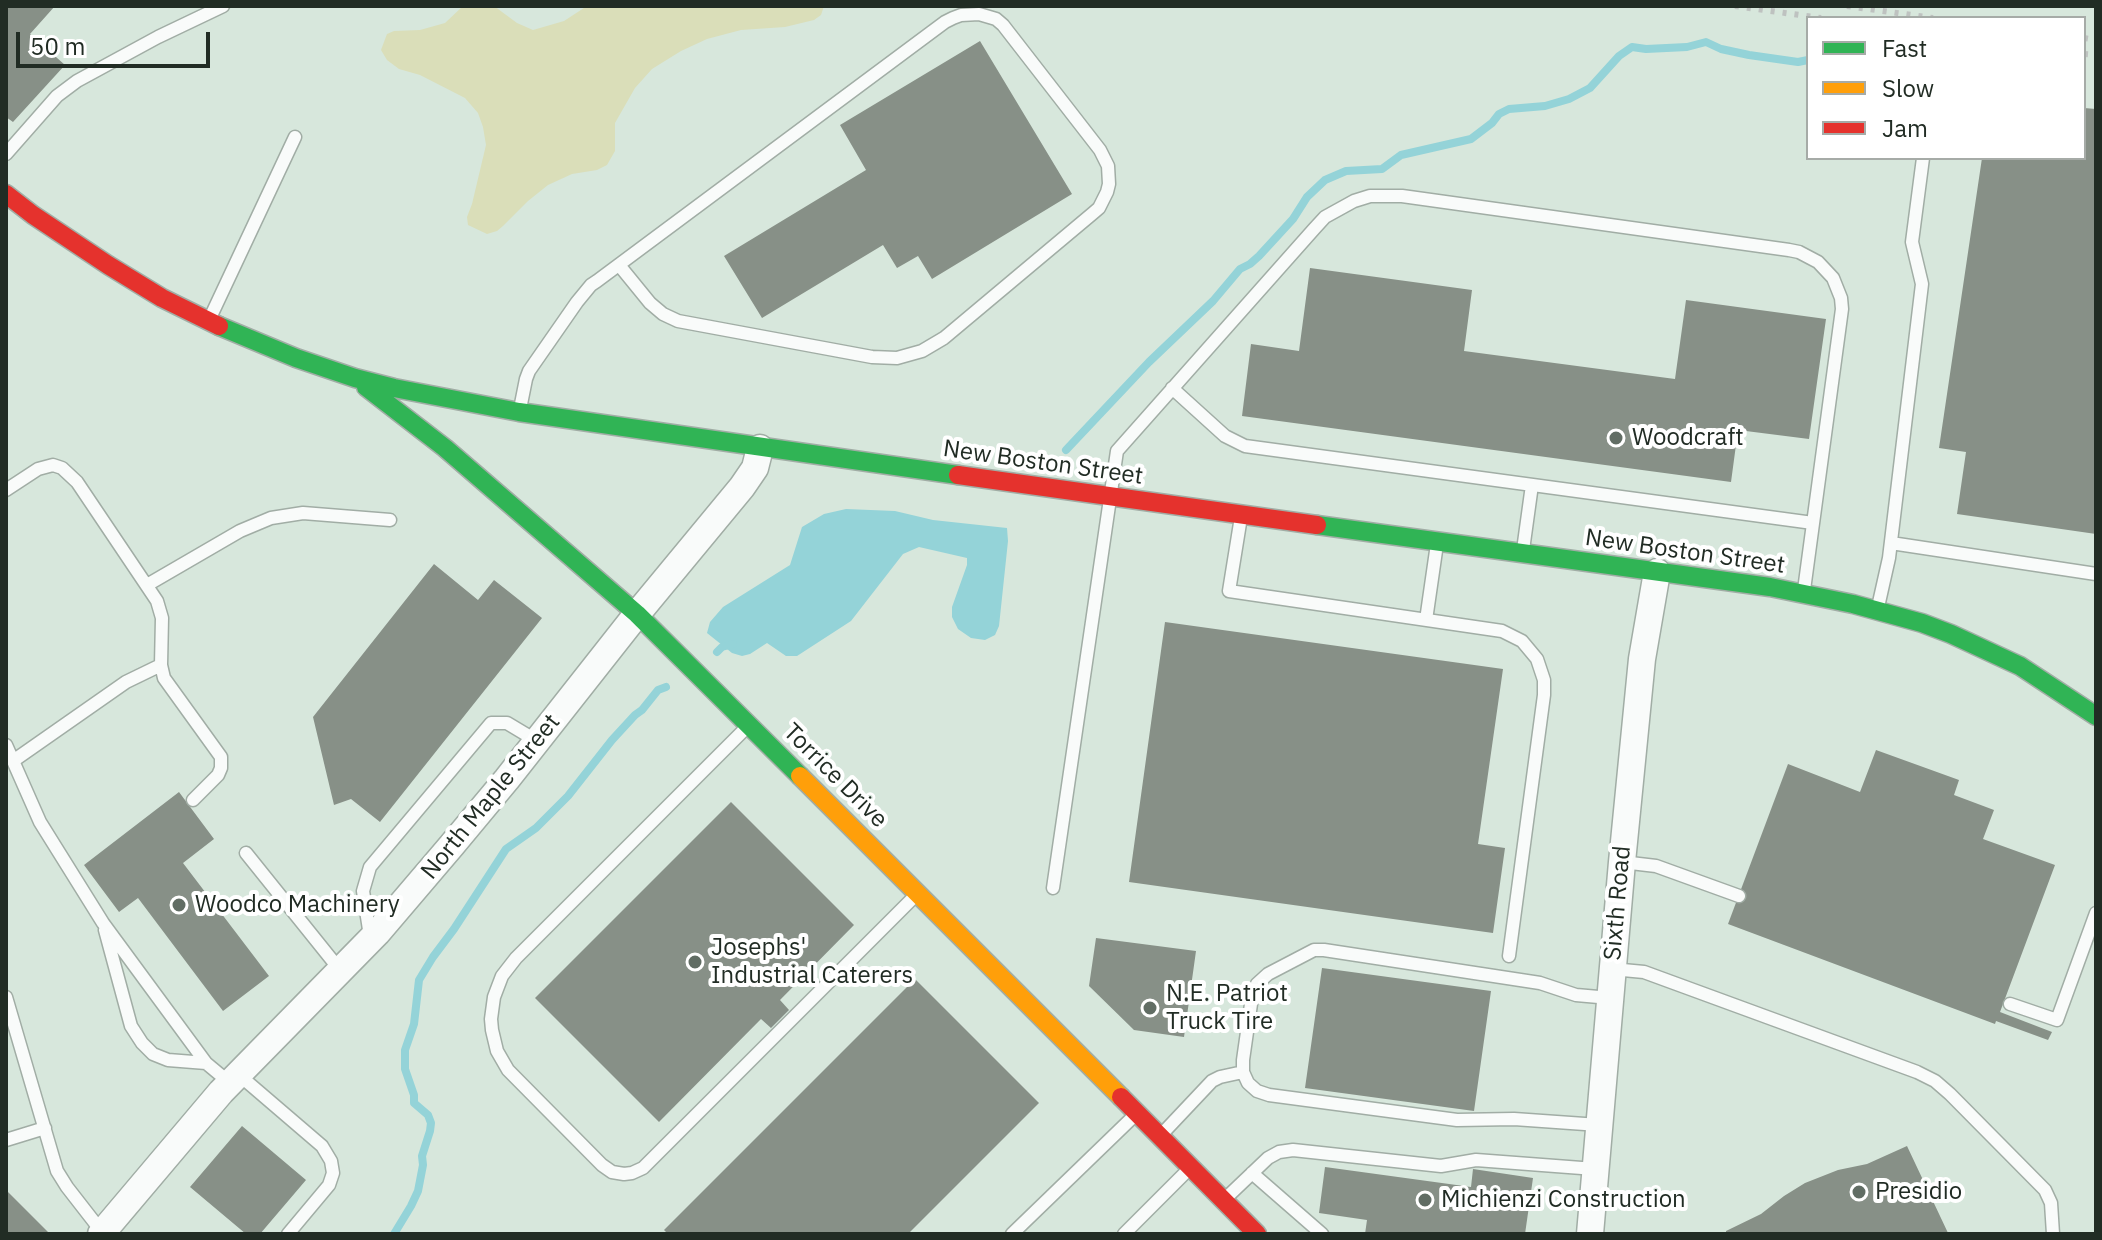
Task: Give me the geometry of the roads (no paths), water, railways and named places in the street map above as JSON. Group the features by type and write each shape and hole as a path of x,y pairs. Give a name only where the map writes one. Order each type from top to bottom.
{"main road":[{"name":"New Boston Street","path":"6,194 108,265 162,298 208,321 296,358 355,378 431,397 760,448 1770,587 1878,610 1951,634 2000,656 2095,711"},
{"name":"Torrice Drive","path":"355,378 445,448 637,614 1257,1234"}],"street":[{"name":"North Maple Street","path":"101,1233 234,1079 370,940 452,845 749,478 760,448"},
{"name":"Sixth Road","path":"1590,1234 1642,659 1657,572"}],"lane":[{"path":"6,154 57,96 77,81 223,6"},
{"path":"519,412 529,371 586,290 619,265 945,22 961,15 988,16 1003,25 1100,150 1108,166 1107,192 1092,214 944,338 922,351 897,358 872,357 678,321 650,303 619,265"},
{"path":"208,321 295,137"},
{"path":"1878,610 1891,543 1922,284 1912,242 1923,160"},
{"path":"1053,888 1118,448 1314,229 1339,208 1370,196 1402,196 1789,250 1809,256 1826,269 1837,287 1842,309 1803,594"},
{"path":"1172,388 1225,436 1245,446 1813,523"},
{"path":"6,490 38,469 53,465 62,468 77,482 157,601 161,612 161,665 167,684 221,757 221,768 214,781 193,800"},
{"path":"1522,553 1532,485"},
{"path":"147,585 240,531 271,518 303,513 390,520"},
{"path":"1241,515 1229,591 1494,630 1522,641 1532,652 1542,672 1544,695 1509,956"},
{"path":"1426,620 1437,542"},
{"path":"1891,543 2096,574"},
{"path":"13,761 126,682 161,665"},
{"path":"370,940 363,891 370,867 491,723 507,723 537,741"},
{"path":"749,725 516,958 502,976 494,997 492,1030 502,1061 602,1165 620,1174 643,1168 918,893"},
{"path":"6,745 40,822 103,923 206,1063 234,1079 322,1146 331,1161 333,1173 329,1185 288,1234"},
{"path":"246,853 340,970"},
{"path":"1622,862 1656,866 1739,896"},
{"path":"2010,1004 2057,1020 2096,913"},
{"path":"103,923 131,1026 140,1041 160,1058 206,1063"},
{"path":"1599,1125 1514,1119 1457,1120 1269,1095 1252,1087 1243,1072 1243,1060 1252,997 1257,984 1268,974 1309,952 1324,950 1540,983 1576,995 1610,998"},
{"path":"1612,969 1642,971 1917,1072 1936,1082 2045,1190 2051,1203 2053,1234"},
{"path":"6,997 60,1176 101,1233"},
{"path":"1159,1136 1212,1081 1243,1072"},
{"path":"1012,1234 1137,1113"},
{"path":"6,1140 45,1128"},
{"path":"1223,1200 1273,1155 1293,1150 1438,1166 1476,1160 1595,1169"},
{"path":"1124,1234 1190,1168"},
{"path":"1252,1173 1322,1234"}],"water":[{"path":"846,509 895,511 933,520 1007,528 999,626 995,635 985,640 971,638 958,629 952,617 952,607 967,558 919,547 903,554 851,621 797,656 786,656 767,643 742,656 732,653 707,633 710,622 723,607 790,565 802,527 824,514"}],"waterway":[{"path":"1066,450 1149,362 1213,301 1240,269 1259,256 1293,219 1307,197 1325,180 1346,171 1382,169 1401,155 1471,139 1509,109 1545,106 1569,99 1590,88 1619,56 1632,47 1687,47 1706,42 1749,55 1806,60"},
{"path":"717,652 733,644"},
{"path":"394,1234 418,1191 422,1156 431,1123 428,1115 414,1103 405,1069 405,1050 414,1024 419,980 506,849 536,828 568,796 612,740 658,690 666,687"}],"railway":[{"path":"1735,6 1807,16"},
{"path":"1847,6 1919,16"},
{"path":"2086,38 2096,40"},
{"path":"2086,54 2096,55"}],"place":[{"name":"Woodcraft","path":"1616,438"},
{"name":"Woodco Machinery","path":"179,905"},
{"name":"Josephs' Industrial Caterers","path":"695,962"},
{"name":"N.E. Patriot Truck Tire","path":"1150,1008"},
{"name":"Presidio","path":"1859,1192"},
{"name":"Michienzi Construction","path":"1425,1200"}]}
